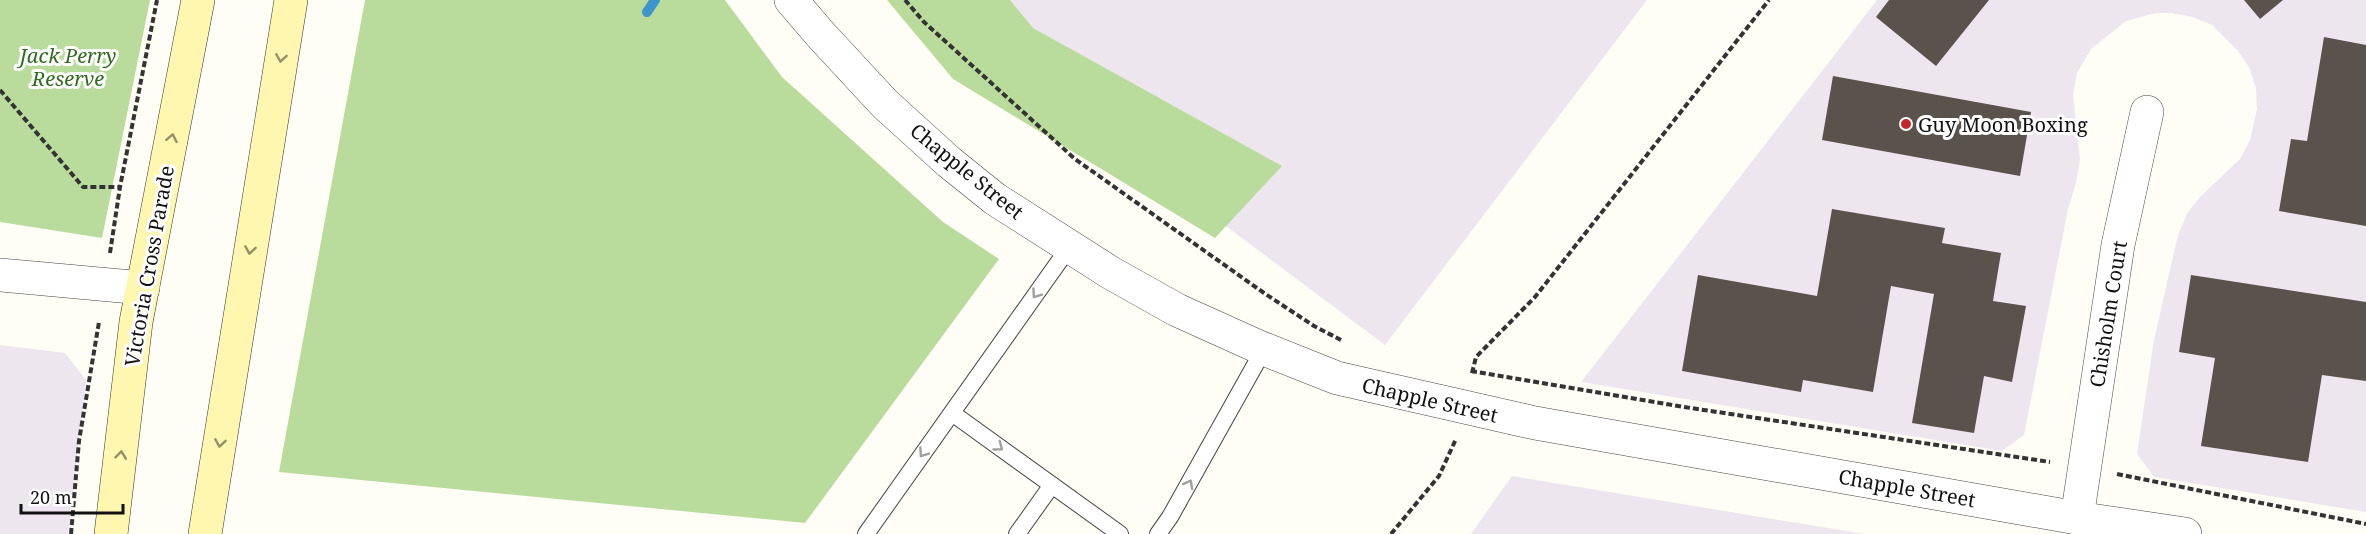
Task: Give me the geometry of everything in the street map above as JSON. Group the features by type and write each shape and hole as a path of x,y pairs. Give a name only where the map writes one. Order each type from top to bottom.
{"main road":[{"name":"Victoria Cross Parade","path":"111,534 136,321 198,0"},
{"path":"205,534 291,0"}],"street":[{"name":"Chapple Street","path":"791,0 858,76 949,162 995,199 1177,310 1264,349 1337,378 1535,423 2077,518 2185,534"},
{"name":"Chisholm Court","path":"2077,518 2118,245 2147,112"},
{"path":"0,275 143,288"}],"lane":[{"path":"866,534 1070,246"},
{"path":"1158,534 1170,517 1264,349"},
{"path":"952,412 1120,534"},
{"path":"1017,534 1052,485"}],"path":[{"path":"905,0 924,22 1075,159 1264,293 1314,326 1348,344"},
{"path":"1391,534 1439,476 1454,445 1476,357 1535,297 1769,0"},
{"path":"0,90 83,187 120,187"},
{"path":"1461,369 1684,407 2084,467 2366,524"}],"shaded area":[{"path":"931,0 1647,0 1385,345 939,12"},
{"path":"1877,0 2366,0 2366,512 2154,477 2137,454 2154,340 2178,235 2188,212 2200,197 2240,159 2250,140 2257,109 2256,88 2249,67 2238,51 2212,25 2192,17 2171,13 2156,13 2126,21 2091,49 2077,73 2073,96 2080,160 2076,183 2068,209 2024,435 2002,451 1581,382"},
{"path":"0,345 65,353 86,380 68,534 0,534"},
{"path":"1512,476 1864,534 1471,534"}],"green space":[{"name":"Jack Perry Reserve","path":"0,0 150,0 102,238 0,222"},
{"path":"365,0 725,0 782,77 943,222 999,259 805,523 279,472"},
{"path":"887,0 1010,0 1033,28 1282,166 1215,238 953,79"}],"building":[{"path":"1889,0 1989,0 1936,66 1876,17"},
{"path":"2244,0 2283,0 2260,19"},
{"path":"2324,37 2366,45 2366,226 2279,211 2291,139 2307,141"},
{"path":"1833,76 2031,112 2020,176 1822,140"},
{"path":"1832,209 1945,228 1942,243 2001,253 1993,301 2026,306 2012,382 1984,376 1974,433 1912,423 1934,294 1891,286 1873,392 1803,380 1801,392 1682,371 1698,275 1817,296"},
{"path":"2191,275 2366,302 2366,381 2322,375 2308,462 2201,446 2215,358 2179,352"}],"waterway":[{"path":"647,12 655,0"}],"place":[{"name":"Guy Moon Boxing","path":"1906,124"}]}
